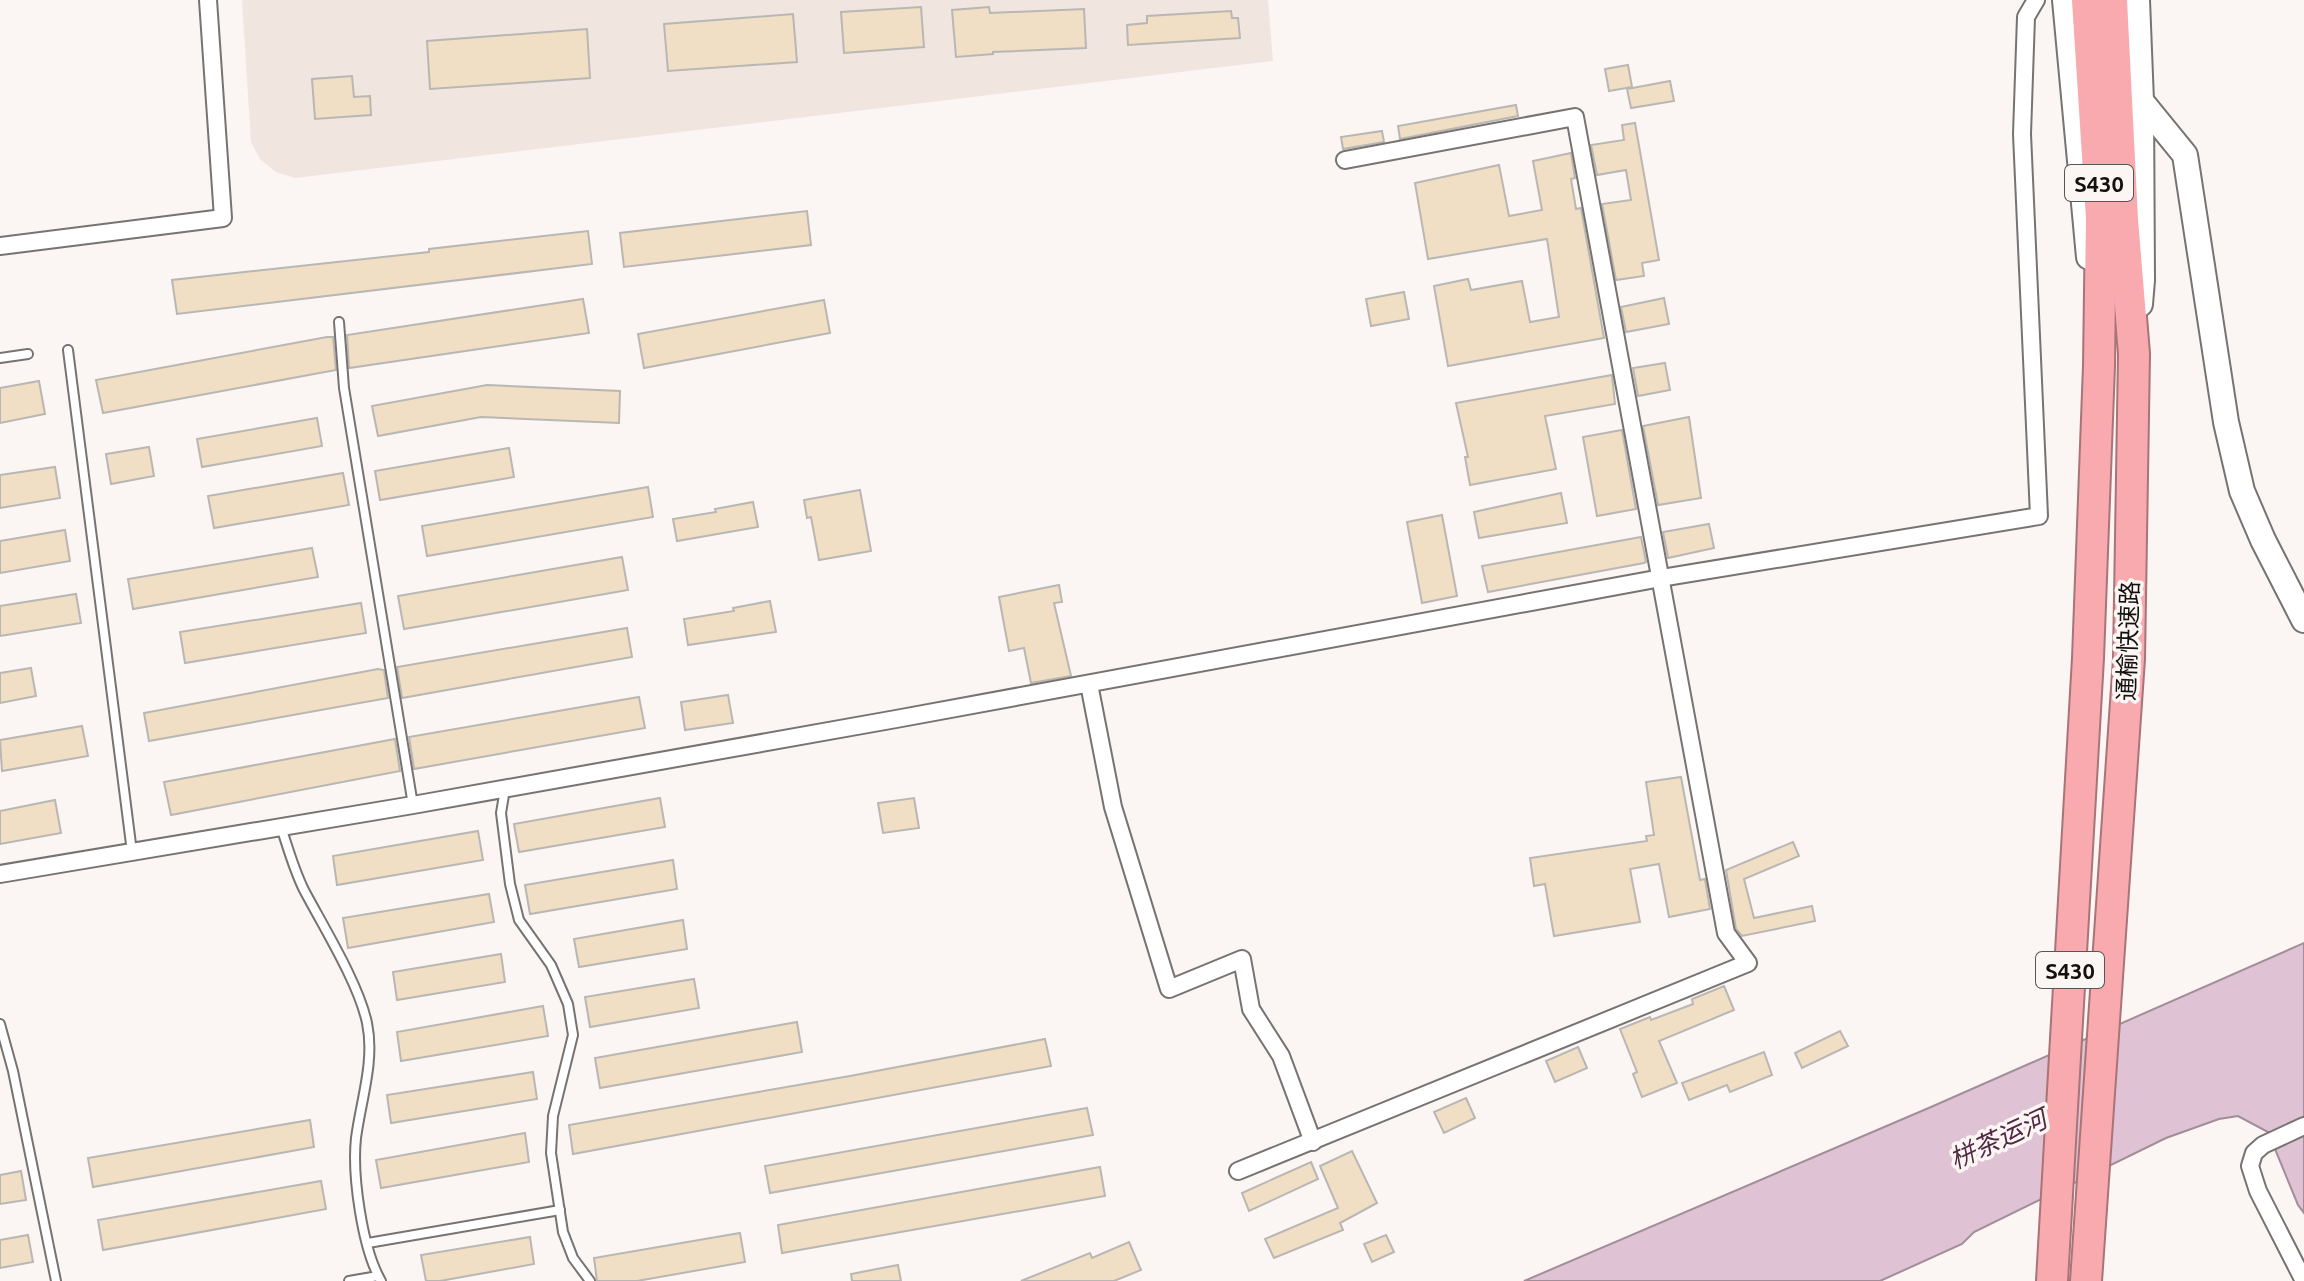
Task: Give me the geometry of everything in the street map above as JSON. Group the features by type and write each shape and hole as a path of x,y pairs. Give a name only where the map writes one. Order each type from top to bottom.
{"highway":[{"name":"通榆快速路","path":"2052,1281 2088,658 2099,366 2101,218 2087,0"},
{"name":"通榆快速路","path":"2086,1281 2129,659 2134,354 2123,220 2112,0"}],"street":[{"path":"0,246 223,218 208,0"},
{"path":"0,874 505,789 1661,578 2039,516 2022,134 2026,17 2036,0"},
{"path":"2065,0 2099,366"},
{"path":"2134,354 2142,280 2137,0"},
{"path":"2141,101 2185,155 2226,422 2242,491 2304,620"},
{"path":"1238,1171 1732,969 1575,117 1345,160"},
{"path":"1089,684 1113,807 1169,989 1242,959 1251,1009 1281,1056 1313,1142"},
{"path":"2304,1126 2263,1145 2254,1153 2250,1166 2258,1191 2304,1281"}],"lane":[{"path":"339,322 344,388 413,805"},
{"path":"68,350 132,852"},
{"path":"0,358 28,354"},
{"path":"505,789 501,813 510,884 519,920 551,965 568,1004 573,1035 553,1116 551,1153 563,1232 573,1258 590,1281"},
{"path":"281,827 302,885 353,984 367,1023 369,1069 356,1140 356,1184 368,1243 380,1278 349,1281"},
{"path":"0,1024 13,1071 56,1281"},
{"path":"368,1243 560,1210"}],"shaded area":[{"path":"242,0 1268,0 1273,61 295,178 276,172 260,159 251,142"}],"water":[{"name":"栟茶运河","path":"2304,943 2304,1213 2268,1132 2238,1116 2219,1119 2166,1138 1974,1232 1962,1244 1880,1281 1524,1281 1931,1107"}],"building":[{"path":"921,7 924,47 844,53 841,12"},
{"path":"989,7 990,13 1084,9 1086,48 993,52 956,57 952,10"},
{"path":"1231,11 1232,18 1238,18 1240,38 1128,45 1127,25 1147,23 1147,16"},
{"path":"793,14 797,62 668,71 664,24"},
{"path":"587,29 590,78 430,89 427,41"},
{"path":"1628,65 1632,87 1609,91 1605,69"},
{"path":"352,76 354,97 370,96 371,115 315,119 312,79"},
{"path":"1670,81 1674,101 1631,108 1627,89"},
{"path":"1516,105 1518,116 1400,139 1398,126"},
{"path":"1635,123 1659,260 1642,263 1644,276 1616,280 1602,204 1631,200 1626,170 1597,175 1591,145 1624,140 1622,125"},
{"path":"1382,131 1384,142 1343,149 1341,137"},
{"path":"1571,153 1576,209 1581,208 1604,338 1448,366 1434,286 1468,279 1471,290 1522,281 1530,322 1559,317 1547,239 1428,259 1415,183 1499,165 1509,216 1542,210 1533,161"},
{"path":"807,211 811,245 624,267 620,233"},
{"path":"588,231 592,264 177,314 172,280"},
{"path":"1404,292 1409,319 1371,326 1366,299"},
{"path":"1664,298 1669,324 1626,332 1621,307"},
{"path":"583,299 589,333 349,368 347,335"},
{"path":"824,300 830,333 644,368 638,334"},
{"path":"333,337 336,370 103,413 96,380"},
{"path":"1665,363 1670,390 1638,396 1633,368"},
{"path":"1612,375 1615,404 1545,416 1556,469 1470,485 1465,457 1468,457 1456,403"},
{"path":"39,381 45,414 0,423 0,388"},
{"path":"487,385 620,391 619,423 481,417 378,436 372,406"},
{"path":"1689,417 1701,498 1658,505 1643,426"},
{"path":"317,418 322,446 202,467 197,439"},
{"path":"1622,430 1636,509 1597,516 1583,437"},
{"path":"149,447 154,476 111,484 106,454"},
{"path":"509,448 514,477 380,500 375,471"},
{"path":"55,467 60,498 0,508 0,475"},
{"path":"343,473 349,505 214,528 208,496"},
{"path":"648,487 653,517 427,556 422,526"},
{"path":"860,490 871,551 819,560 811,517 807,518 804,500"},
{"path":"1561,493 1567,523 1479,538 1474,512"},
{"path":"753,502 758,527 677,541 673,519"},
{"path":"1442,515 1457,596 1422,603 1407,522"},
{"path":"1709,524 1714,548 1668,558 1663,532"},
{"path":"65,530 70,561 0,573 0,541"},
{"path":"1641,537 1644,563 1488,592 1482,566"},
{"path":"312,548 318,577 133,609 128,579"},
{"path":"622,557 628,590 404,629 398,596"},
{"path":"1059,585 1062,602 1054,603 1071,676 1031,683 1024,648 1009,651 999,597"},
{"path":"76,594 81,623 0,636 0,606"},
{"path":"770,601 776,632 688,645 684,619 734,611 733,608"},
{"path":"361,603 366,633 185,663 180,632"},
{"path":"627,628 632,657 402,698 397,667"},
{"path":"31,668 36,696 0,703 0,673"},
{"path":"384,670 388,698 149,741 144,713"},
{"path":"728,695 733,723 685,730 681,702"},
{"path":"639,697 645,728 414,769 409,737"},
{"path":"82,726 88,756 2,771 0,740"},
{"path":"395,739 400,771 171,815 164,782"},
{"path":"1681,777 1700,880 1705,879 1710,909 1669,917 1659,864 1630,869 1640,922 1554,936 1545,884 1534,886 1530,858 1647,841 1646,836 1654,835 1646,782"},
{"path":"660,798 665,827 519,852 514,824"},
{"path":"914,798 919,828 883,833 878,803"},
{"path":"55,800 61,833 0,844 0,811"},
{"path":"478,831 483,860 337,885 333,856"},
{"path":"1793,842 1799,856 1744,879 1754,918 1812,906 1815,921 1742,936 1736,929 1726,870"},
{"path":"673,860 677,889 530,914 525,885"},
{"path":"489,894 494,922 348,948 343,918"},
{"path":"683,920 687,949 579,967 574,939"},
{"path":"501,954 505,982 397,1000 393,972"},
{"path":"694,979 699,1008 590,1027 585,997"},
{"path":"1724,986 1734,1010 1659,1041 1677,1083 1642,1097 1633,1074 1637,1072 1620,1029 1693,1004 1692,999"},
{"path":"543,1006 548,1036 401,1061 397,1032"},
{"path":"797,1022 802,1052 600,1088 595,1058"},
{"path":"1840,1031 1848,1046 1802,1068 1795,1053"},
{"path":"1045,1039 1051,1066 573,1154 569,1125"},
{"path":"1578,1047 1587,1068 1555,1082 1546,1061"},
{"path":"1764,1052 1772,1075 1730,1092 1727,1085 1689,1100 1682,1083"},
{"path":"533,1072 537,1099 391,1123 387,1095"},
{"path":"1466,1098 1475,1118 1444,1133 1434,1112"},
{"path":"1087,1108 1093,1135 770,1193 765,1166"},
{"path":"310,1120 314,1147 93,1187 88,1158"},
{"path":"525,1133 529,1162 381,1188 376,1160"},
{"path":"1352,1151 1377,1203 1340,1223 1343,1230 1274,1258 1265,1239 1338,1208 1320,1166"},
{"path":"1311,1162 1318,1179 1249,1211 1242,1193"},
{"path":"1100,1167 1105,1196 782,1253 778,1225"},
{"path":"21,1171 26,1200 0,1204 0,1175"},
{"path":"321,1181 326,1209 103,1250 98,1220"},
{"path":"740,1233 745,1262 637,1281 597,1281 594,1258"},
{"path":"28,1235 33,1262 0,1268 0,1240"},
{"path":"1386,1235 1394,1252 1372,1262 1364,1244"},
{"path":"530,1237 534,1264 426,1281 421,1255"},
{"path":"1129,1242 1141,1270 1114,1281 1021,1281 1090,1253 1092,1258"},
{"path":"898,1265 901,1281 852,1281 851,1274"}]}
